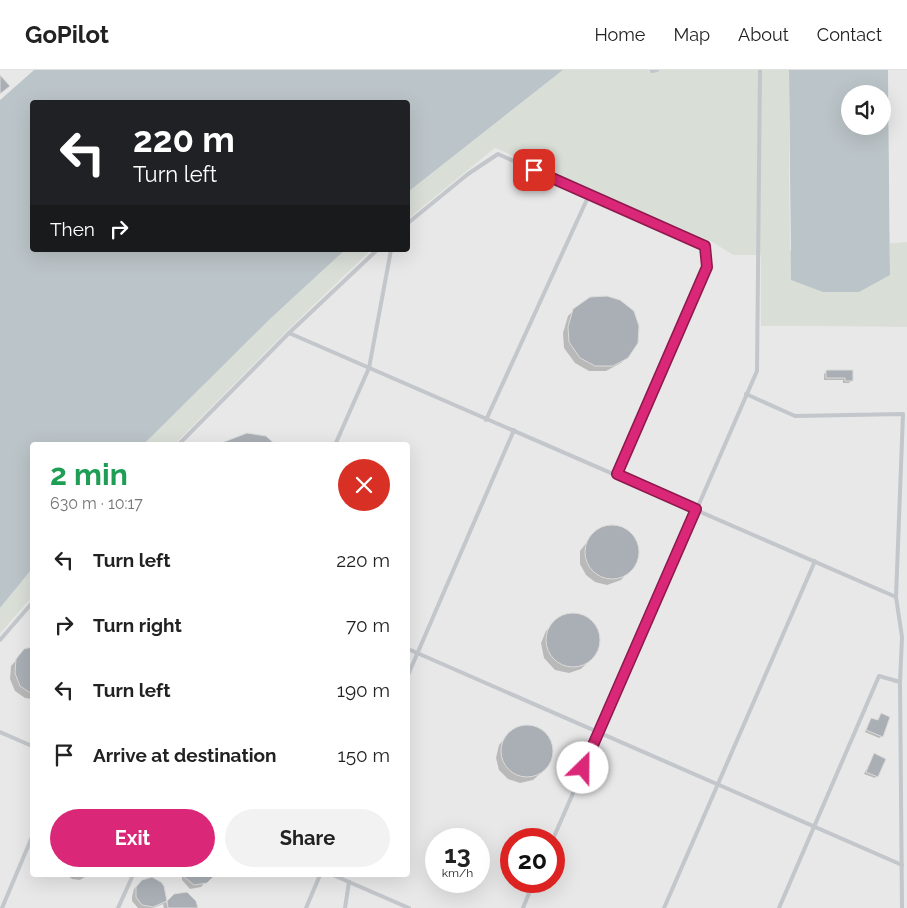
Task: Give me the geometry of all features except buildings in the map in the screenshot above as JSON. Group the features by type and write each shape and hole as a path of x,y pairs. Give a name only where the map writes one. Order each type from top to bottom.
{"lane":[{"path":"558,828 757,371 760,70"},
{"path":"410,221 468,174 498,154 705,246 707,267 617,474"},
{"path":"486,420 588,195"},
{"path":"181,442 289,333 375,252"},
{"path":"336,442 369,368 391,252"},
{"path":"289,333 486,420 617,474 896,597"},
{"path":"746,394 795,416 905,414 896,597 902,637 900,682 902,908"},
{"path":"410,670 514,430"},
{"path":"664,908 815,561"},
{"path":"0,640 30,605"},
{"path":"410,650 902,865"},
{"path":"779,908 879,676 900,682"},
{"path":"0,732 30,745"},
{"path":"2,908 30,842"},
{"path":"118,908 132,877"},
{"path":"306,908 319,877"},
{"path":"338,877 408,908"},
{"path":"345,908 350,882"},
{"path":"522,908 529,893"}],"shaded area":[{"path":"0,70 34,70 0,100"},
{"path":"34,70 563,70 410,190 410,100 30,100 30,252 343,252 269,320 146,442 30,442 30,571 0,608 0,100"},
{"path":"563,70 789,70 790,250 890,275 890,243 907,242 907,327 761,326 761,255 733,255 712,242 495,148 410,217 410,190"},
{"path":"789,70 888,70 888,85 841,85 841,135 889,135 890,275 859,292 823,292 791,280"},
{"path":"888,70 907,70 907,242 890,243 889,135 891,135 891,85 888,85"},
{"path":"495,148 712,242 733,255 761,255 761,326 907,327 907,908 0,908 0,634 30,599 30,877 410,877 410,442 177,442 369,252 410,252 410,217"},
{"path":"343,252 369,252 177,442 146,442 269,320"},
{"path":"30,571 30,599 0,634 0,608"}],"route":[{"path":"534,170 705,246 707,267 617,474 696,509 583,768"}]}
